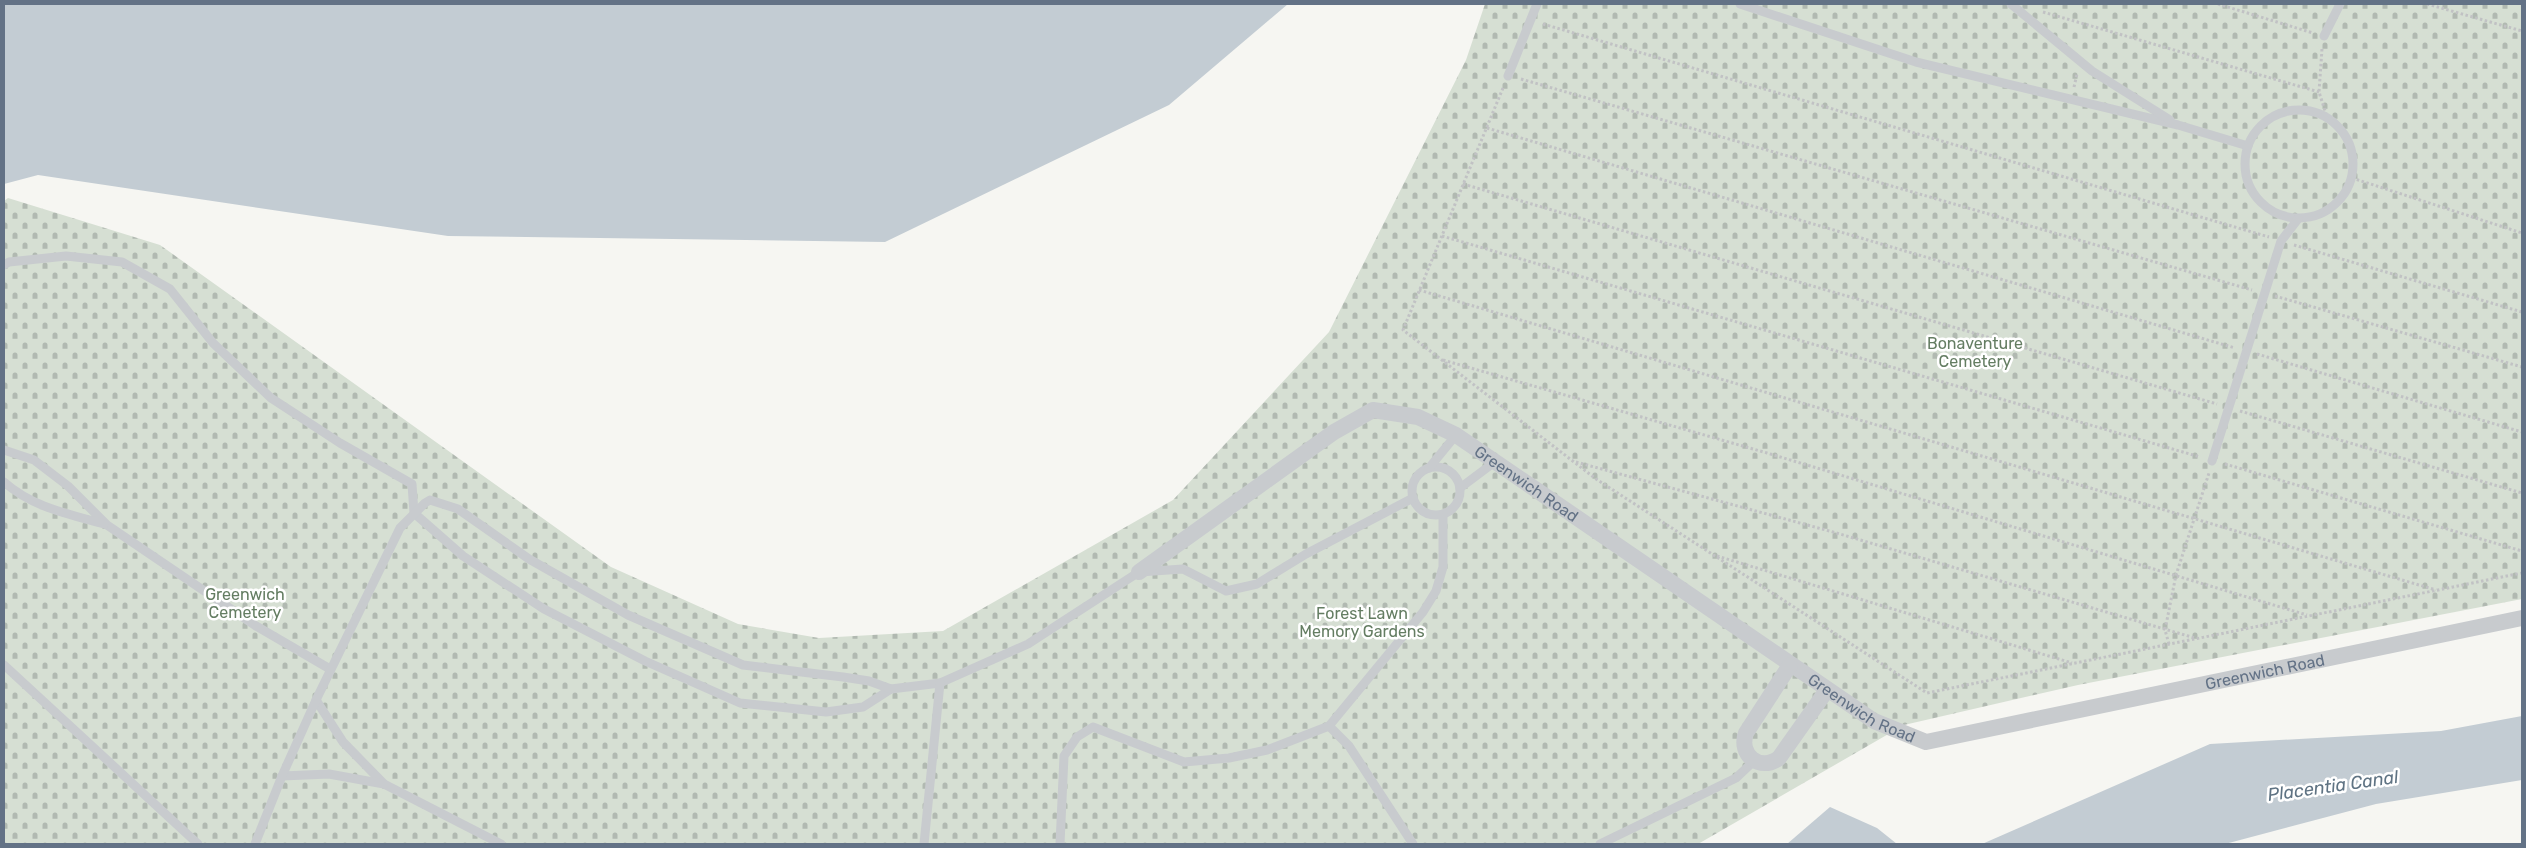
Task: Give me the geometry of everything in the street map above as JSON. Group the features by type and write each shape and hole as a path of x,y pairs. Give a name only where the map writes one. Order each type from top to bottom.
{"street":[{"name":"Greenwich Road","path":"1139,572 1334,432 1373,410 1418,417 1456,435 1874,721 1926,742 2522,618"},
{"path":"1790,665 1743,739 1745,752 1754,761 1767,764 1779,758 1827,690"}],"lane":[{"path":"1508,76 1538,4"},
{"path":"1740,4 1916,62 2178,125 2248,146"},
{"path":"2011,4 2081,61 2178,125"},
{"path":"2324,36 2340,4"},
{"path":"2292,110 2310,111 2327,117 2345,135 2351,148 2354,163 2352,178 2345,194 2332,208 2316,216 2298,219 2281,216 2265,207 2253,193 2246,176 2245,158 2248,146 2260,126 2274,116 2292,110"},
{"path":"2212,461 2281,241 2298,219"},
{"path":"4,264 66,256 122,262 170,289 212,343 270,398 340,443 412,484 414,513 464,556 544,608 645,662 740,703 826,712 863,707 891,689 940,683 1028,644 1139,572 1183,569 1226,591 1258,584 1306,554 1413,498"},
{"path":"1429,468 1437,466 1449,470 1456,476 1460,488 1457,504 1443,514 1427,513 1417,506 1413,498 1412,486 1415,478 1429,468 1456,435"},
{"path":"4,450 34,460 68,486 107,525 256,626 330,669"},
{"path":"1460,488 1496,462"},
{"path":"4,482 19,496 42,506 107,525"},
{"path":"255,844 282,776 330,669 400,528 430,500 458,509 529,559 628,615 743,665 869,681 891,689"},
{"path":"1060,844 1064,756 1077,737 1094,727 1184,762 1228,758 1267,750 1328,726 1423,612 1436,590 1443,566 1443,514"},
{"path":"4,665 198,844"},
{"path":"924,844 940,683"},
{"path":"316,700 343,742 384,784"},
{"path":"1328,726 1348,746 1413,844"},
{"path":"1600,844 1736,778 1754,761"},
{"path":"282,776 329,774 384,784 501,844"}],"path":[{"path":"2218,4 2324,36 2319,92 2327,117"},
{"path":"2427,4 2522,31"},
{"path":"2042,12 2319,92"},
{"path":"1531,21 2522,312"},
{"path":"2070,98 2081,61"},
{"path":"2522,367 1508,76 1403,330 1596,479 1927,693 2522,573"},
{"path":"1487,128 2522,432"},
{"path":"2352,178 2522,233"},
{"path":"1463,184 2522,493"},
{"path":"1442,236 2522,550"},
{"path":"1420,290 2437,590"},
{"path":"1440,359 1767,453 2308,616"},
{"path":"1573,461 1833,532 2195,639"},
{"path":"2170,644 2165,630 2176,575 2212,461"},
{"path":"1712,554 2073,663"}],"green space":[{"path":"1485,4 2522,4 2522,599 2078,685 1904,725 1698,844 4,844 4,201 8,198 160,245 611,567 738,624 819,638 943,631 1173,500 1329,332 1466,60"}],"water":[{"path":"4,4 1288,4 1169,105 885,242 448,236 38,175 4,184"},
{"name":"Placentia Canal","path":"2522,716 2522,780 2376,804 2225,844 1982,844 2210,744 2441,731"},
{"path":"1830,807 1877,828 1897,844 1787,844"}],"park label":[{"name":"Bonaventure Cemetery","path":"1975,352"},
{"name":"Greenwich Cemetery","path":"245,603"},
{"name":"Forest Lawn Memory Gardens","path":"1362,622"}]}
